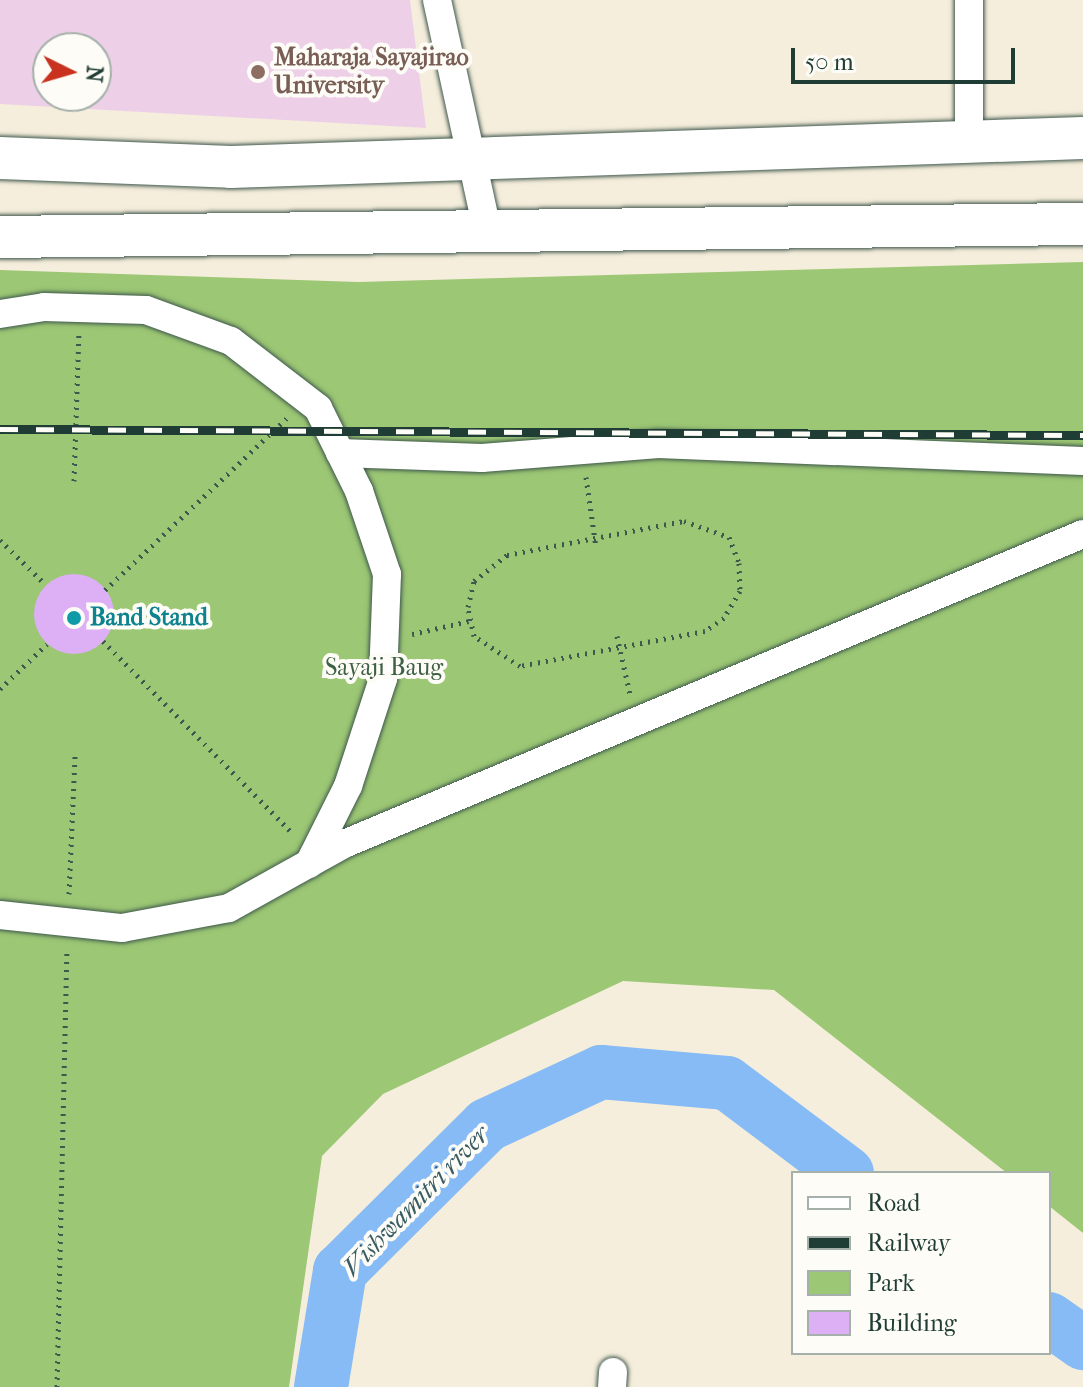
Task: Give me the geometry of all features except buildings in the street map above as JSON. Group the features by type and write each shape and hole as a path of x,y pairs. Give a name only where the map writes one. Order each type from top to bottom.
{"highway":[{"path":"0,158 157,167 472,161 1083,138"},
{"path":"0,237 1083,224"}],"street":[{"path":"437,0 487,230"},
{"path":"969,0 969,141"},
{"path":"0,314 80,308 146,310 231,341 307,400 340,453 387,574 383,679 348,786 311,859"},
{"path":"340,453 482,458 658,444 1083,461"},
{"path":"0,915 122,928 229,908 311,859 637,726 1083,534"}],"path":[{"path":"74,481 80,308"},
{"path":"105,590 307,400"},
{"path":"582,449 596,547"},
{"path":"700,522 729,537 736,550 740,591 724,618 705,631 520,666 484,648 469,621 474,581 495,561 595,536 700,522"},
{"path":"0,540 43,582"},
{"path":"384,640 469,621"},
{"path":"617,636 637,726"},
{"path":"103,641 311,859"},
{"path":"0,689 47,644"},
{"path":"57,1387 75,755"}],"shaded area":[{"name":"Maharaja Sayajirao University","path":"0,0 410,0 426,128 112,110 112,32 32,32 32,106 0,104"}],"green space":[{"name":"Sayaji Baug","path":"1083,262 1083,1233 1051,1208 1051,1171 1004,1171 774,990 623,981 383,1094 322,1156 289,1387 0,1387 0,270 358,282"}],"waterway":[{"name":"Vishwamitri river","path":"321,1387 340,1271 487,1125 601,1072 727,1083 844,1171"},
{"name":"Vishwamitri river","path":"1051,1320 1083,1343"}],"railway":[{"path":"0,429 1083,435"}],"place":[{"name":"Maharaja Sayajirao University","path":"258,72"},
{"name":"Band Stand","path":"74,618"}]}
